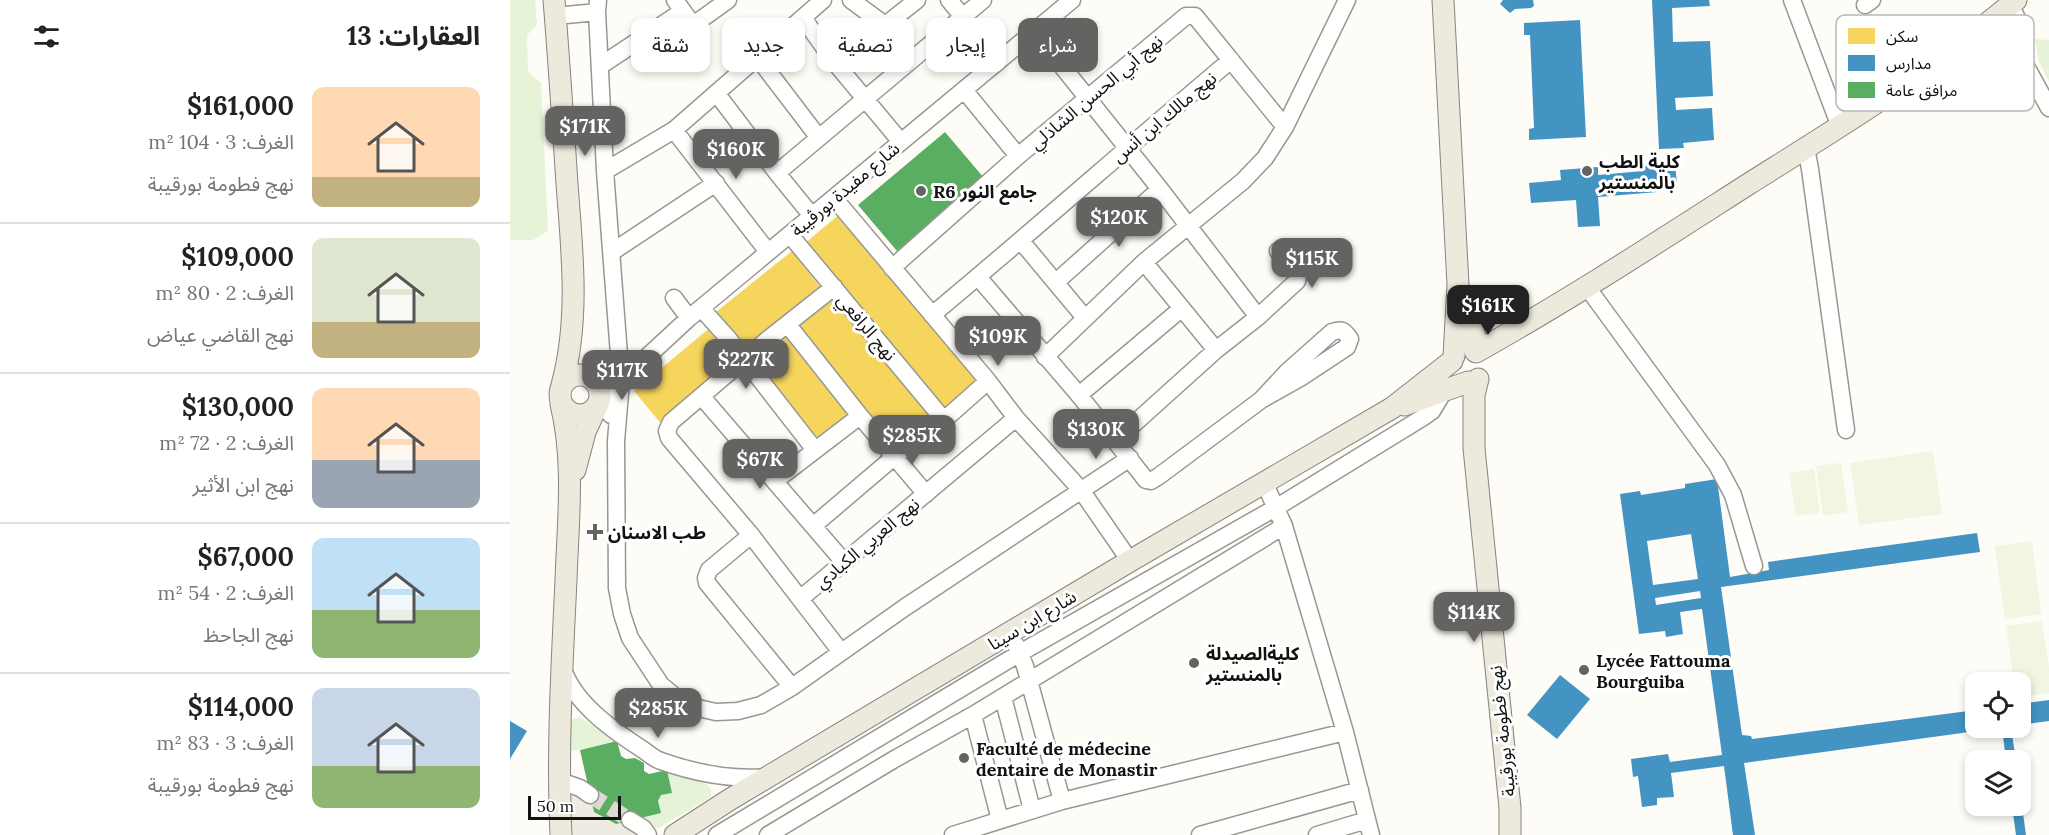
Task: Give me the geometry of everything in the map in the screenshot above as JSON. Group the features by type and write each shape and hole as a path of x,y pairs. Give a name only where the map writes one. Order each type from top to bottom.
{"main road":[{"name":"نهج فطومة بورقيبة","path":"1443,0 1458,285 1475,337 1464,370 1474,395 1474,448 1510,808 1510,835"},
{"path":"1998,15 2013,3"},
{"path":"555,8 574,317 584,364 600,390 597,405 585,432 570,488"},
{"path":"1392,408 1493,354 1519,328 1864,111"},
{"path":"561,835 562,666 570,488 568,432 562,394 574,317"},
{"path":"1392,408 1464,370"},
{"path":"562,394 572,376 585,375 592,378"},
{"path":"562,394 571,413 577,415 590,412 597,405"},
{"name":"شارع ابن سينا","path":"675,835 836,736 1392,408"},
{"path":"548,835 560,781"}],"street":[{"path":"600,66 679,5 690,21 696,23 728,0"},
{"path":"803,18 822,0"},
{"path":"851,0 875,18"},
{"path":"894,18 917,0"},
{"path":"949,0 963,17"},
{"path":"777,173 983,0"},
{"name":"شارع مفيدة بورڨيبة","path":"1050,18 1072,0"},
{"path":"1045,357 1144,262 1243,181 1265,158 1285,127 1347,0"},
{"path":"1792,0 1840,127"},
{"path":"555,8 597,6 605,171 621,381 616,441 616,588 630,638 661,685 677,698 698,708 716,711 738,711 761,705 792,687 904,608 1130,458"},
{"name":"نهج أبي الحسن الشاذلي","path":"892,268 1018,156 1186,16 1195,16 1285,127"},
{"path":"805,21 817,38"},
{"name":"شارع مفيدة بورڨيبة","path":"597,405 610,398 621,381 695,313 1018,44"},
{"name":"نهج مالك ابن أنس","path":"932,315 1232,60"},
{"path":"605,171 674,130 742,72"},
{"path":"769,72 819,138"},
{"path":"843,72 900,142"},
{"path":"1067,72 1258,317"},
{"path":"2034,80 2049,108"},
{"path":"964,90 1018,156"},
{"path":"717,94 812,216"},
{"path":"674,130 768,252"},
{"path":"1806,148 1846,430"},
{"path":"612,252 716,183"},
{"path":"1056,282 1160,189"},
{"path":"834,198 988,381 1016,418 1081,490 1130,561"},
{"name":"نهج الرافعي","path":"790,234 944,420"},
{"path":"1021,241 1085,318"},
{"path":"1116,440 1297,281 1298,278 1278,251"},
{"path":"1144,262 1216,350"},
{"path":"978,277 1079,395 1146,480 1151,481 1261,400 1347,347 1350,339 1346,332 1341,330 1332,332 1288,371 1261,400"},
{"path":"834,287 767,340 672,422 667,431 669,438 751,535 841,652"},
{"path":"1587,287 1717,465 1733,495 1754,566"},
{"path":"674,298 695,313 745,360 815,450"},
{"path":"1079,395 1181,309"},
{"path":"788,325 926,494"},
{"path":"717,835 1020,652 1277,507 1422,418 1432,411 1464,370"},
{"path":"592,378 621,381"},
{"path":"813,526 894,457 944,420 988,381"},
{"path":"702,397 844,562"},
{"path":"597,405 617,424"},
{"path":"775,482 860,416"},
{"name":"نهج العربي الكبادي","path":"800,599 1016,418"},
{"path":"585,432 593,427 602,426 609,430 616,441"},
{"path":"1264,482 1284,526 1345,732 1369,828 1317,835"},
{"path":"768,835 862,778 1030,682 1284,526"},
{"path":"751,535 709,570 706,574 706,583 792,687"},
{"path":"1009,635 1020,652 1030,682 1062,801"},
{"path":"562,666 570,683 589,709 622,736 659,761 714,775 746,779 771,776"},
{"path":"1003,697 1032,810"},
{"path":"561,716 571,708 580,706 589,709"},
{"path":"973,715 1000,820"},
{"path":"953,835 1062,801 1345,732"},
{"path":"836,736 862,778"},
{"path":"714,775 729,800"},
{"path":"560,781 580,788 590,795"},
{"path":"1200,835 1360,790"},
{"path":"630,820 648,835"}],"green space":[{"path":"510,0 535,0 537,25 527,35 528,72 541,83 548,231 533,240 510,240"},
{"path":"2035,39 2049,40 2049,82 2039,62"},
{"path":"1933,451 1942,514 1859,525 1850,463"},
{"path":"1841,463 1848,512 1823,516 1816,466"},
{"path":"1814,469 1820,513 1796,516 1789,473"},
{"path":"2032,541 2041,614 2005,619 1995,546"},
{"path":"2042,621 2049,667 2049,693 2031,696 2031,672 2013,672 2006,626"},
{"path":"580,717 617,741 572,751 568,728 571,720"},
{"path":"667,770 706,784 711,789 711,797 657,829 636,819 658,801 661,795 672,793"}],"shaded area":[{"path":"578,795 592,803 594,812 616,824 625,822 641,835 570,835 569,797"}],"building: سكن":[{"path":"841,213 981,381 943,412 804,244"},
{"path":"792,251 821,288 741,353 716,312"},
{"path":"835,294 938,419 899,451 794,324"},
{"path":"712,326 741,361 663,426 634,391"},
{"path":"783,334 850,418 815,446 747,361"}],"building: مدارس":[{"path":"1503,0 1533,0 1534,6 1515,9 1510,13 1500,4"},
{"path":"1652,0 1709,0 1710,6 1672,8 1673,42 1710,41 1713,96 1675,98 1676,110 1712,108 1714,140 1683,143 1684,148 1659,149"},
{"path":"1580,20 1586,137 1529,140 1529,129 1534,128 1530,35 1524,35 1524,23"},
{"path":"1675,163 1677,184 1656,185 1657,192 1598,197 1600,226 1578,227 1576,200 1531,203 1529,183 1561,180 1560,170 1598,167 1598,175 1643,171 1642,166"},
{"path":"1717,479 1730,577 1769,570 1768,562 1977,533 1980,552 1721,587 1742,735 1751,736 1752,739 1965,711 1965,733 1744,763 1755,835 1733,835 1724,766 1671,773 1674,797 1657,798 1657,805 1642,807 1638,776 1633,777 1631,759 1668,754 1670,762 1722,755 1702,609 1680,612 1683,634 1666,637 1665,631 1639,634 1620,494 1640,491 1641,495 1685,488 1685,484","holes":["1691,534 1698,579 1653,585 1647,541","1700,591 1701,598 1656,605 1655,598"]},
{"path":"1560,675 1590,699 1557,739 1527,715"},
{"path":"2049,700 2049,721 2031,723 2031,702"},
{"path":"510,721 527,731 510,759"},
{"path":"2003,738 2013,738 2014,750 2005,750"},
{"path":"2013,816 2023,816 2026,835 2016,835"}],"building: مرافق عامة":[{"name":"R6 جامع النور","path":"945,132 984,178 897,251 858,205"},
{"path":"617,741 621,756 626,759 635,758 644,763 644,771 649,774 667,770 672,793 661,795 658,801 661,813 616,824 594,812 580,750"}],"tunnel":[{"path":"590,795 630,820"}],"place":[{"name":"كلية الطب بالمنستير","path":"1587,171"},
{"name":"R6 جامع النور","path":"921,191"},
{"name":"طب الاسنان","path":"595,532"},
{"name":"كليةالصيدلة بالمنستير","path":"1194,663"},
{"name":"Lycée Fattouma Bourguiba","path":"1584,670"},
{"name":"Faculté de médecine dentaire de Monastir","path":"964,758"}]}
